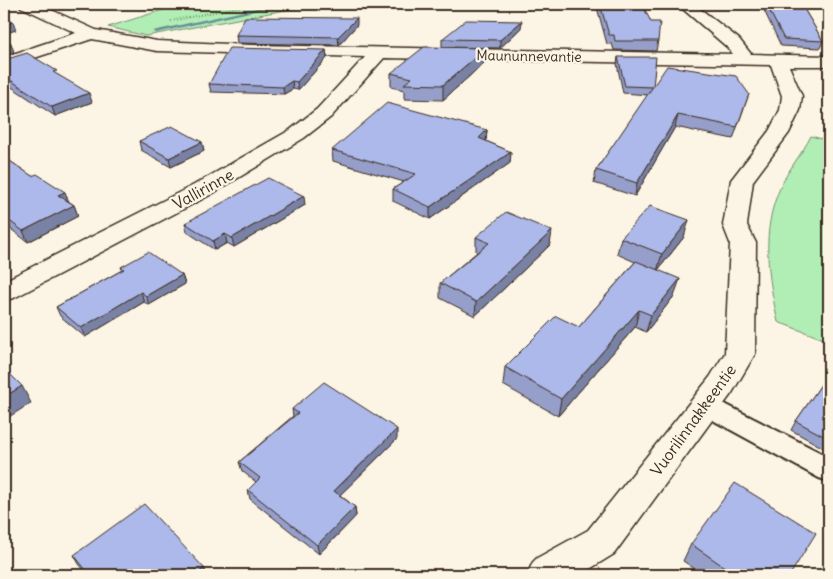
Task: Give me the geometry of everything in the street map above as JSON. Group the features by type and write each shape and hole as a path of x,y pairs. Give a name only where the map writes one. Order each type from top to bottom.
{"street":[{"name":"Maununnevantie","path":"26,4 91,34 157,46 380,53 829,61"},
{"path":"685,4 733,44 746,59"},
{"path":"4,63 91,34"},
{"name":"Vallirinne","path":"4,292 202,190 297,134 329,108 380,53"},
{"name":"Vuorilinnakkeentie","path":"548,575 551,571 601,542 707,405 740,354 743,243 735,225 742,180 778,133 790,110 792,96 777,59"}],"lane":[{"path":"707,405 829,470"}],"path":[{"path":"168,22 252,4"}],"green space":[{"path":"182,4 318,4 146,36 108,27"},
{"path":"811,136 829,141 829,341 778,322 769,271 768,237 774,203 784,179"}],"building":[{"path":"600,4 642,4 651,22 660,22 658,41 615,41 614,35 609,35"},
{"path":"766,4 801,4 823,41 784,39"},
{"path":"4,17 13,22 4,25"},
{"path":"245,17 357,18 338,37 236,35"},
{"path":"466,20 522,21 500,40 442,39"},
{"path":"4,39 11,43 4,46"},
{"path":"424,47 486,48 443,85 404,84 412,78 391,73"},
{"path":"229,48 326,50 297,82 292,81 283,87 209,84"},
{"path":"27,53 57,71 53,72 89,93 52,107 4,76 4,60"},
{"path":"618,57 656,57 653,87 625,86"},
{"path":"667,66 736,76 749,94 737,127 678,115 637,183 596,170"},
{"path":"387,103 487,130 479,138 511,152 430,207 393,189 416,174 332,150"},
{"path":"172,126 202,142 169,158 139,141"},
{"path":"4,157 32,176 37,174 65,192 58,195 74,205 23,231 4,217"},
{"path":"268,178 304,196 232,238 225,234 213,241 185,223"},
{"path":"650,206 689,220 662,254 621,238"},
{"path":"506,212 552,231 476,302 440,283 489,243 476,237"},
{"path":"148,252 182,275 146,296 141,292 81,328 56,307 124,269 121,267"},
{"path":"636,261 680,279 651,315 639,310 561,399 505,367 556,316 579,327"},
{"path":"4,368 22,386 4,397"},
{"path":"829,373 829,439 796,421"},
{"path":"324,382 397,429 334,491 355,507 317,545 248,490 260,478 239,462 298,413 292,409"},
{"path":"735,483 816,533 790,575 736,575 691,544"},
{"path":"144,504 204,568 196,575 90,575 74,555"}],"waterway":[{"path":"156,31 282,4"}]}
